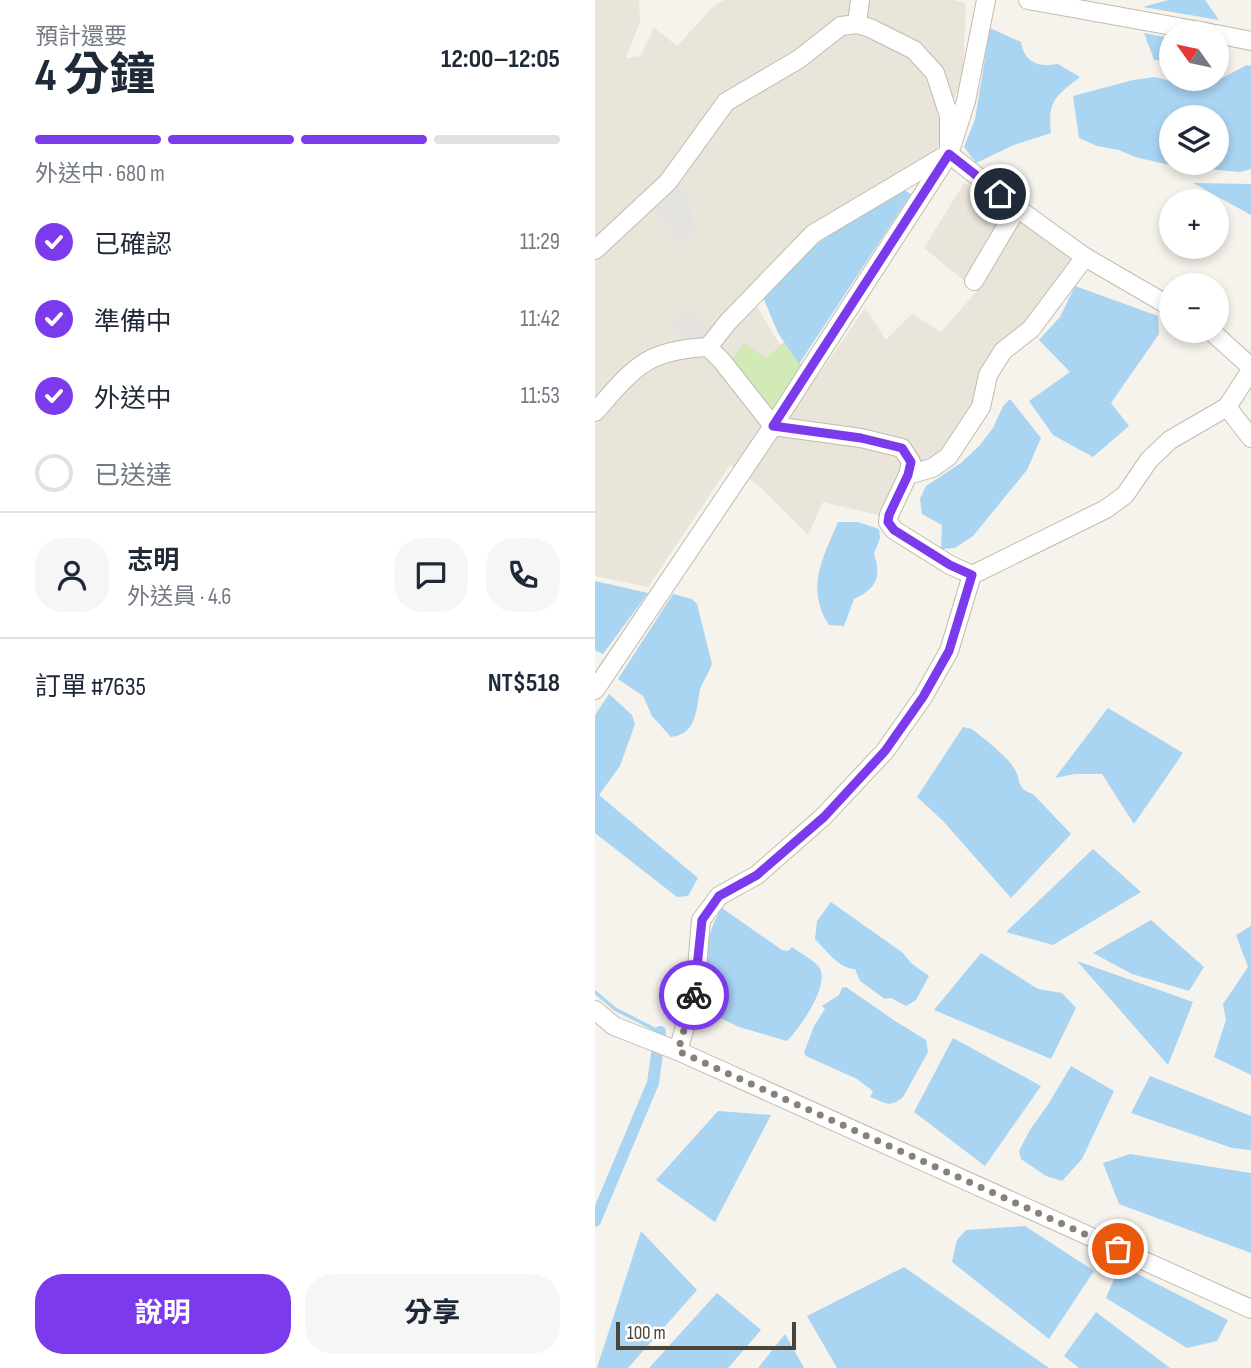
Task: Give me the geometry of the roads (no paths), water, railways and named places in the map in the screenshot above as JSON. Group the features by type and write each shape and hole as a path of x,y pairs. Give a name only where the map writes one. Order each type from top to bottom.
{"street":[{"path":"857,24 860,0"},
{"path":"595,690 773,426 949,154 966,102 986,0"},
{"path":"1028,0 1159,24"},
{"path":"595,250 668,182 726,102 799,59 841,26 857,24 870,28 914,50 935,74 949,116 949,154"},
{"path":"1229,37 1251,41"},
{"path":"949,154 1085,257 1159,300"},
{"path":"708,347 728,322 813,234 949,154"},
{"path":"974,281 1017,208"},
{"path":"908,475 932,468 948,457 981,407 988,374 1003,351 1031,329 1085,257"},
{"path":"678,1051 695,992 702,920 719,896 757,875 824,817 885,751 923,697 949,651 972,575 1106,509 1125,495 1149,460 1170,440 1227,407 1251,368 1224,343"},
{"path":"595,412 630,373 655,355 678,348 708,347 773,426 861,438 902,448 911,462 888,522 894,530 950,565 972,575"},
{"path":"1227,407 1251,438"},
{"path":"595,1010 614,1026 678,1051 1251,1309"}],"water":[{"path":"1168,0 1205,0 1219,20 1143,7"},
{"path":"990,28 1021,42 1025,54 1033,62 1058,64 1080,77 1055,100 1050,113 1051,133 1014,145 976,163 964,147 975,119"},
{"path":"1144,33 1159,36 1159,61 1154,60"},
{"path":"1247,65 1251,66 1251,169 1229,171 1229,105 1159,105 1159,163 1097,146 1079,138 1073,96 1159,78 1159,91 1229,91 1229,74"},
{"path":"1193,183 1251,184 1251,215 1229,203 1229,189 1204,189"},
{"path":"904,190 911,194 799,364 778,333 763,297 832,232"},
{"path":"1075,286 1158,316 1159,334 1111,403 1129,426 1093,457 1053,435 1029,401 1070,372 1039,340 1060,317"},
{"path":"1010,399 1041,438 1027,470 973,536 955,548 941,549 942,525 922,514 920,499 926,486 961,463 980,445"},
{"path":"838,522 858,522 879,529 880,538 874,554 877,569 875,581 868,591 854,599 844,626 829,625 818,598 817,586 822,561"},
{"path":"595,581 648,593 603,654 595,650"},
{"path":"673,594 692,599 697,604 712,664 700,689 691,726 680,735 671,737 652,716 643,696 618,679"},
{"path":"609,694 632,715 635,724 620,766 599,795 698,878 688,896 677,897 595,833 595,715"},
{"path":"1108,708 1183,753 1134,824 1102,774 1075,774 1055,778"},
{"path":"963,727 972,729 995,747 1014,768 1024,789 1033,794 1071,834 1011,898 943,821 917,797"},
{"path":"1093,849 1141,892 1053,945 1006,932"},
{"path":"831,902 903,953 911,963 929,976 916,1000 906,1006 891,998 885,999 860,981 855,969 843,966 828,954 815,939 817,921"},
{"path":"722,908 782,950 788,951 792,947 819,967 822,975 817,995 806,1017 787,1041 739,1027 701,1009 707,979 709,940"},
{"path":"1151,920 1204,967 1189,991 1132,974 1093,953"},
{"path":"1251,926 1251,1075 1214,1057 1226,1020 1223,1004 1248,967 1236,935"},
{"path":"981,953 1038,989 1062,993 1076,1008 1051,1059 934,1010"},
{"path":"1077,961 1193,1002 1168,1065"},
{"path":"846,987 926,1040 928,1052 903,1097 894,1103 870,1097 873,1091 857,1079 804,1053 814,1026 825,1009 822,1006"},
{"path":"953,1038 1041,1086 985,1166 914,1112"},
{"path":"1071,1066 1114,1091 1082,1159 1062,1181 1046,1176 1021,1159 1019,1151"},
{"path":"1150,1076 1251,1116 1251,1150 1232,1148 1131,1113"},
{"path":"718,1111 771,1115 715,1222 656,1180"},
{"path":"1130,1154 1251,1173 1251,1253 1119,1204 1103,1163"},
{"path":"1025,1226 1094,1271 1049,1339 952,1262 957,1240 966,1230"},
{"path":"641,1231 697,1290 628,1368 597,1368"},
{"path":"1120,1265 1228,1320 1217,1341 1187,1348 1106,1298"},
{"path":"904,1267 1049,1368 837,1368 807,1316"},
{"path":"717,1293 761,1330 728,1368 649,1368"},
{"path":"1096,1312 1170,1368 1079,1368 1064,1356"},
{"path":"785,1334 804,1368 758,1368"}],"waterway":[{"path":"595,992 615,1009 660,1032"},
{"path":"595,1221 653,1083 660,1032"}]}
